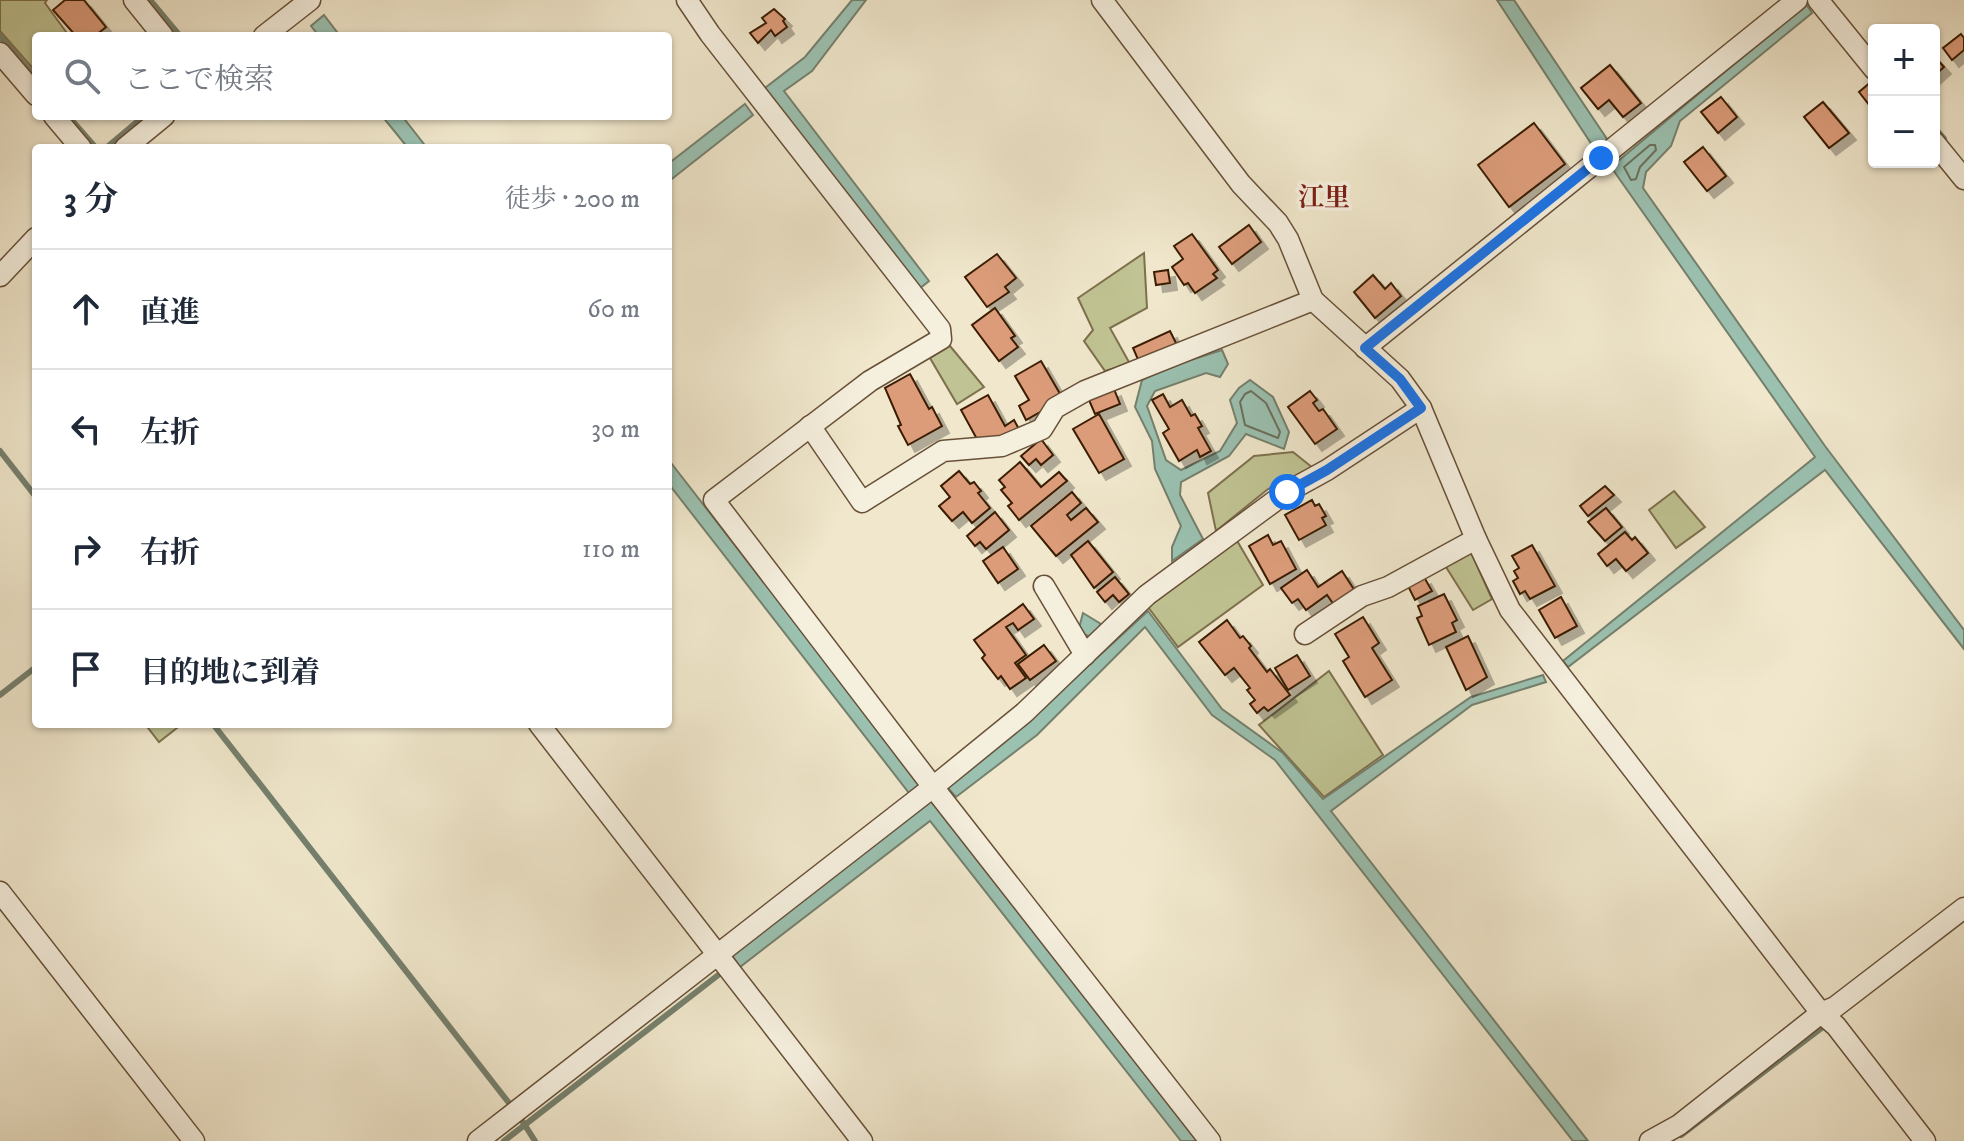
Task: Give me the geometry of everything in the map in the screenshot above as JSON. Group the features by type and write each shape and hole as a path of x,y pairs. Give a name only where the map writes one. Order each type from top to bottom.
{"street":[{"path":"134,0 160,32"},
{"path":"269,32 310,0"},
{"path":"687,0 710,34 940,329 941,339 870,381 714,500 939,796 1210,1141"},
{"path":"1102,0 1241,184 1278,223 1288,239 1313,300 1400,379 1421,408 1476,539 1510,610 1821,1013 1836,1026 1925,1141"},
{"path":"1763,28 1779,0"},
{"path":"1365,348 1797,0"},
{"path":"1822,4 1868,62"},
{"path":"0,53 32,90"},
{"path":"57,120 78,144"},
{"path":"130,144 159,120"},
{"path":"1940,149 1964,179"},
{"path":"0,276 32,242"},
{"path":"810,426 862,502 943,451 1002,446 1042,429 1055,408 1085,391 1313,300"},
{"path":"478,1141 717,956 939,796 1147,595 1287,492 1327,470 1421,408"},
{"path":"1305,634 1362,596 1388,587 1476,539"},
{"path":"1044,586 1085,655"},
{"path":"542,728 862,1141"},
{"path":"0,892 194,1141"},
{"path":"1650,1141 1679,1125 1821,1013 1835,1007 1964,908"}],"shaded area":[{"path":"0,0 47,0 45,3 66,32 32,32 32,67 0,31"},
{"path":"1144,253 1147,308 1110,328 1130,364 1105,371 1084,341 1093,330 1078,298"},
{"path":"950,346 984,387 957,404 930,358"},
{"path":"1293,452 1313,468 1268,489 1216,531 1208,493 1254,456"},
{"path":"1674,491 1705,527 1676,548 1649,510"},
{"path":"1236,539 1263,585 1178,647 1148,607"},
{"path":"1470,550 1492,599 1473,610 1446,567"},
{"path":"1329,671 1383,755 1324,797 1259,725"},
{"path":"148,728 177,728 159,742"}],"water":[{"path":"852,0 866,0 812,71 784,91 929,281 919,289 765,88 805,57"},
{"path":"1497,0 1514,0 1609,142 1596,151"},
{"path":"1806,4 1812,13 1680,121 1671,146 1646,172 1643,188 1825,446 1964,630 1964,649 1825,470 1568,667 1563,661 1815,457 1611,167"},
{"path":"324,15 337,32 316,32 311,26"},
{"path":"745,104 753,115 672,179 672,161"},
{"path":"385,120 405,120 424,144 405,144"},
{"path":"1222,350 1228,364 1220,377 1206,373 1155,391 1147,406 1166,460 1181,470 1220,451 1237,423 1230,400 1250,380 1273,397 1289,432 1284,449 1246,434 1229,456 1181,482 1180,495 1203,539 1172,561 1172,547 1181,526 1155,469 1152,441 1135,407 1142,380 1169,367"},
{"path":"672,464 920,784 909,793 672,488"},
{"path":"1148,611 1222,709 1283,753 1323,799 1471,697 1543,675 1546,682 1472,705 1331,811 1588,1141 1573,1141 1275,760 1212,715 1145,627 1037,735 956,797 947,787 1027,722"},
{"path":"1083,613 1101,624 1091,637 1078,632"},
{"path":"933,800 1199,1141 1181,1141 930,821 740,967 731,954"}],"building":[{"path":"65,0 84,0 106,27 100,32 72,32 53,10"},
{"path":"774,9 785,19 783,21 787,27 775,36 771,30 758,43 750,33 766,23 762,18"},
{"path":"1961,34 1964,50 1952,60 1943,48"},
{"path":"1610,65 1641,103 1623,117 1609,100 1598,109 1581,88"},
{"path":"1868,84 1868,103 1859,92"},
{"path":"1721,97 1737,117 1718,133 1701,112"},
{"path":"1823,102 1849,133 1829,148 1804,117"},
{"path":"1534,123 1565,164 1509,207 1478,165"},
{"path":"1703,147 1726,176 1707,191 1684,162"},
{"path":"1249,225 1261,242 1232,264 1219,247"},
{"path":"1192,234 1218,270 1213,274 1217,278 1195,293 1188,283 1184,285 1172,267 1183,259 1174,246"},
{"path":"997,254 1016,278 1005,287 1009,292 987,307 965,277"},
{"path":"1168,270 1170,283 1156,285 1154,272"},
{"path":"1373,275 1385,289 1391,283 1401,296 1375,318 1354,292"},
{"path":"995,308 1015,336 1011,338 1018,347 999,361 972,325"},
{"path":"1170,331 1178,347 1140,364 1133,348"},
{"path":"1041,361 1063,399 1026,420 1019,406 1029,400 1015,376"},
{"path":"910,374 942,426 908,445 885,388"},
{"path":"1114,389 1120,404 1095,414 1089,400"},
{"path":"1310,391 1317,400 1313,403 1319,411 1323,409 1337,429 1315,444 1288,407"},
{"path":"1163,394 1170,407 1182,400 1191,416 1195,414 1202,426 1198,428 1211,451 1200,457 1197,450 1179,461 1163,433 1169,429 1152,400"},
{"path":"988,395 1005,426 1014,420 1020,431 1004,440 978,441 961,410"},
{"path":"1099,414 1124,459 1099,473 1073,429"},
{"path":"1041,439 1053,455 1041,465 1036,459 1029,465 1021,456"},
{"path":"1020,462 1041,487 1059,472 1067,481 1019,520 1008,506 1012,503 1001,490 1005,487 999,480"},
{"path":"959,471 970,484 974,482 990,508 972,523 963,512 952,521 939,506 950,497 941,486"},
{"path":"1605,486 1614,495 1588,516 1580,506"},
{"path":"1072,492 1081,503 1067,515 1071,520 1086,508 1098,522 1056,556 1031,526"},
{"path":"1312,500 1315,506 1319,504 1326,516 1322,518 1326,525 1299,540 1285,515"},
{"path":"1606,508 1622,527 1605,541 1588,522"},
{"path":"995,512 1009,530 986,549 980,542 975,546 967,536"},
{"path":"1625,532 1632,540 1635,537 1648,553 1626,571 1616,559 1607,566 1598,554"},
{"path":"1268,535 1273,545 1281,541 1296,569 1270,584 1249,546"},
{"path":"1088,541 1113,572 1094,588 1071,555"},
{"path":"1532,545 1555,586 1530,599 1525,591 1520,594 1513,581 1518,578 1514,571 1519,568 1512,556"},
{"path":"1003,547 1018,569 998,583 983,561"},
{"path":"1307,570 1318,587 1342,571 1355,591 1334,605 1327,595 1306,610 1298,599 1292,603 1281,588"},
{"path":"1115,577 1129,594 1119,602 1113,595 1105,602 1097,592"},
{"path":"1424,577 1432,591 1415,600 1408,586"},
{"path":"1444,594 1457,620 1452,623 1456,632 1429,645 1417,618 1422,616 1418,606"},
{"path":"1561,597 1577,626 1555,638 1539,610"},
{"path":"1023,604 1034,619 1018,630 1013,623 1006,627 1026,655 1015,663 1026,678 1010,689 982,658 985,655 974,640"},
{"path":"1363,617 1379,643 1372,648 1392,680 1365,697 1343,661 1349,657 1335,634"},
{"path":"1227,620 1240,638 1243,636 1251,646 1249,648 1267,672 1270,669 1290,695 1268,711 1264,707 1257,713 1250,704 1255,700 1247,690 1250,688 1234,668 1225,675 1199,642"},
{"path":"1468,636 1487,677 1466,690 1446,647"},
{"path":"1044,645 1056,661 1030,680 1018,664"},
{"path":"1297,655 1310,676 1288,690 1275,668"}],"waterway":[{"path":"150,0 177,32"},
{"path":"0,36 32,74"},
{"path":"72,120 92,144"},
{"path":"111,144 139,120"},
{"path":"1940,134 1944,139"},
{"path":"0,451 32,492"},
{"path":"0,695 32,670"},
{"path":"216,728 509,1103"},
{"path":"504,1141 726,969"},
{"path":"1681,1135 1824,1026"},
{"path":"521,1119 535,1141"}],"district":[{"name":"江里","path":"1324,198"}],"route":[{"path":"1287,492 1327,470 1421,408 1400,379 1365,348 1601,158"}]}
